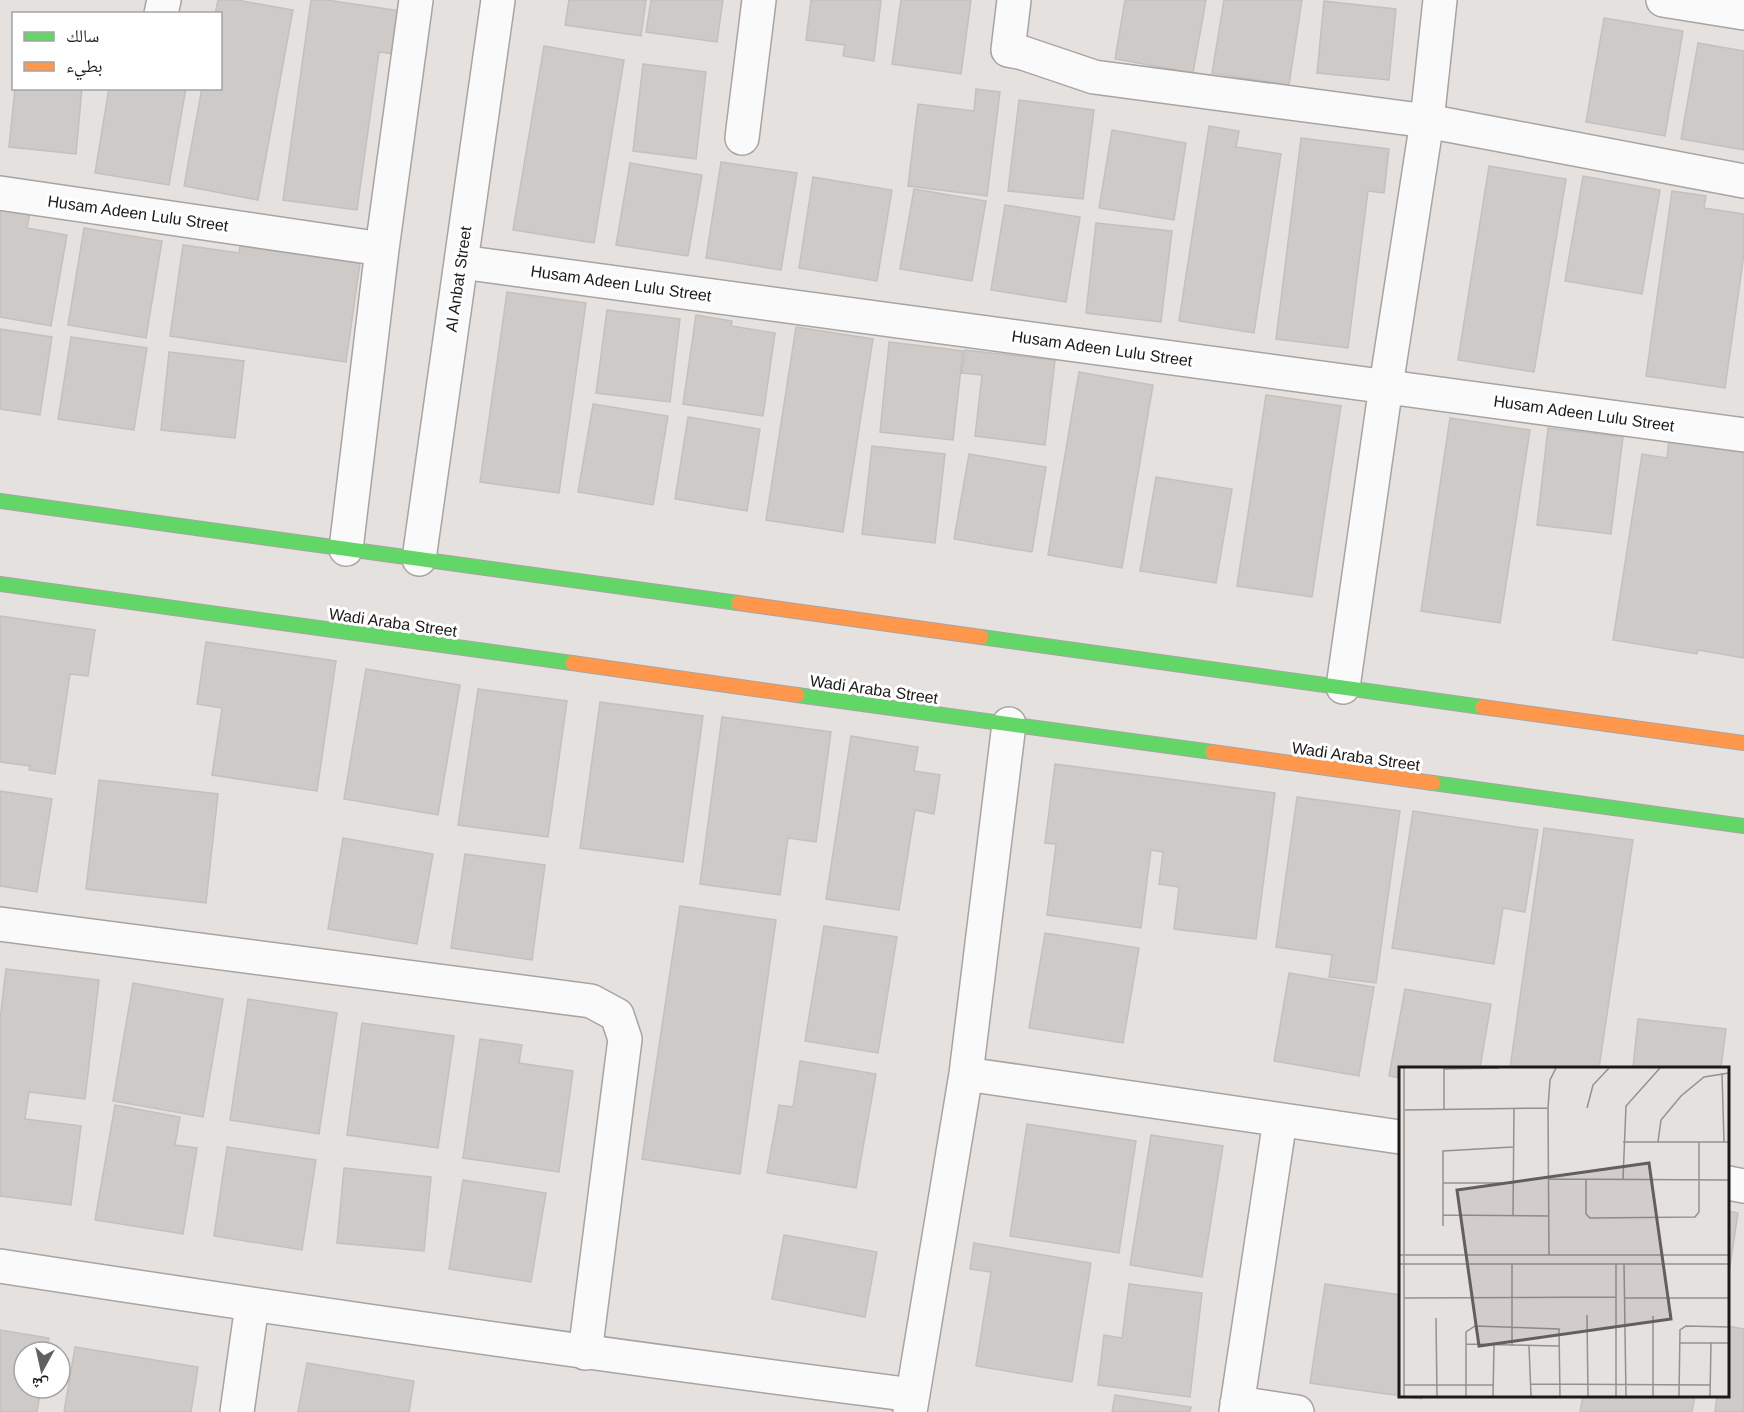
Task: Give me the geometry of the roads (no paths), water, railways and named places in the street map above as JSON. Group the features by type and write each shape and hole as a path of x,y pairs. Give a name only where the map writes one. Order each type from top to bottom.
{"main road":[{"path":"0,501 1744,743"},
{"name":"Wadi Araba Street","path":"0,584 1744,826"}],"street":[{"path":"346,549 382,249 416,0"},
{"name":"Al Anbat Street","path":"418,559 498,0"},
{"path":"742,138 759,0"},
{"path":"1014,0 1008,50 1094,77 1427,121 1744,181"},
{"path":"1343,687 1427,121 1440,0"},
{"path":"1663,0 1744,13"},
{"name":"Husam Adeen Lulu Street","path":"0,194 382,249"},
{"name":"Husam Adeen Lulu Street","path":"461,262 1744,435"},
{"path":"0,1266 911,1403 966,1074 1009,724"},
{"path":"0,924 591,1001 617,1016 625,1039 585,1353"},
{"path":"966,1074 1399,1137"},
{"path":"1280,1120 1237,1408 1297,1412"},
{"path":"1729,1183 1744,1186"},
{"path":"237,1412 252,1305"}]}
